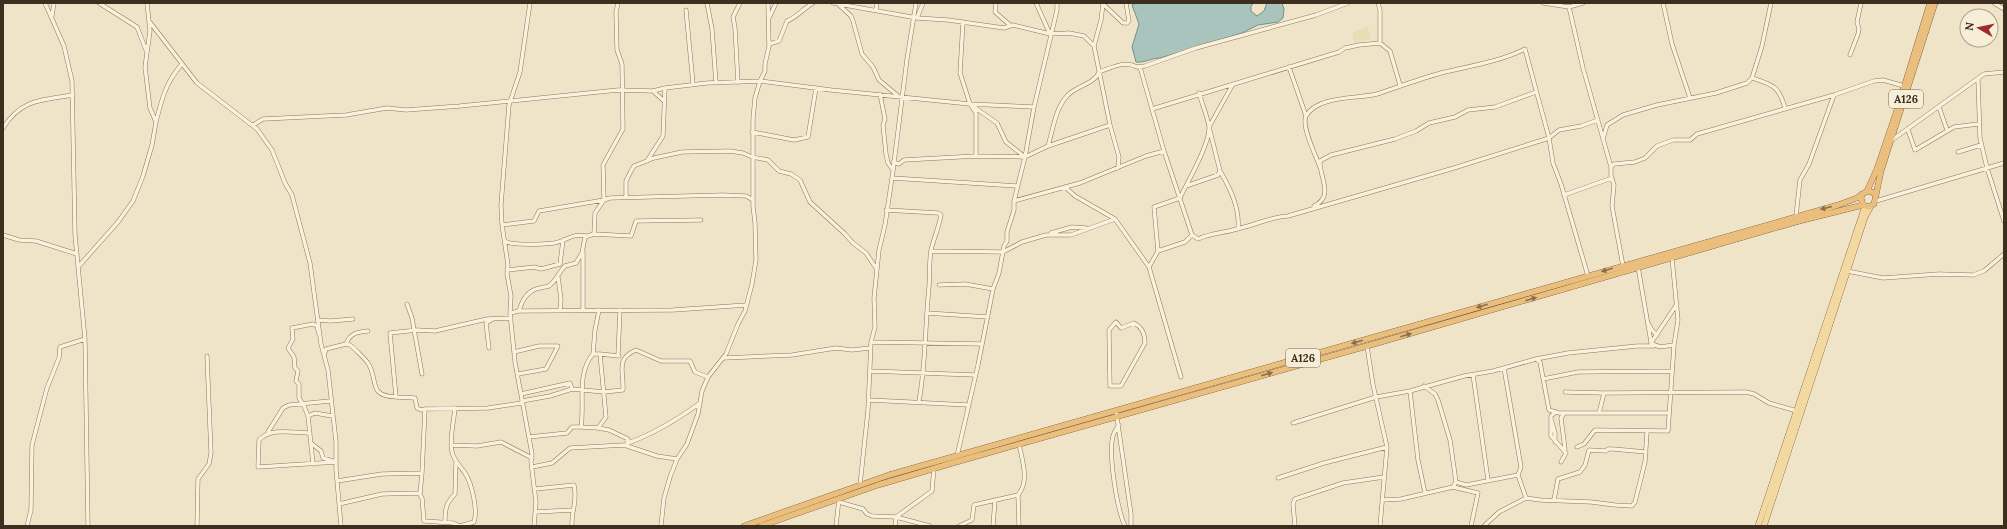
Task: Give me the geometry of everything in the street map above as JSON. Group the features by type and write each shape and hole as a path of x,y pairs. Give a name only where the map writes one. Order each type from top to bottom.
{"highway":[{"name":"A126","path":"1864,205 1861,198 1876,169 1930,3"},
{"name":"A126","path":"1876,198 1881,172 1935,3"},
{"name":"A126","path":"744,526 860,485 957,456 1367,346 1385,338 1588,276 1843,203 1864,192"},
{"path":"1864,192 1872,192 1876,198 1871,206"},
{"name":"A126","path":"761,526 839,500 878,485 1019,444 1116,413 1800,221 1864,205 1871,206"}],"main road":[{"path":"1758,526 1864,205"},
{"path":"1764,526 1865,217 1871,206"}],"street":[{"path":"45,3 64,46 70,66 73,95 75,235 85,339 88,526"},
{"path":"52,16 54,3"},
{"path":"99,3 137,27 147,51"},
{"path":"147,3 149,21 145,67 150,108 156,122"},
{"path":"530,3 520,72 511,101 501,198 502,225 511,296 510,313 514,352 532,458 535,490 534,526"},
{"path":"594,234 595,213 604,200 605,179 603,165 623,130 622,64 617,50 616,12 618,3"},
{"path":"707,3 712,30 716,83"},
{"path":"738,83 733,17 740,3"},
{"path":"661,526 664,498 670,477 677,459 687,444 698,414 702,391 708,377 724,358 747,305 756,260 752,132 755,98 760,81 765,71 769,44 768,3"},
{"path":"769,19 776,3"},
{"path":"769,44 778,41 787,21 794,19 799,11 814,3"},
{"path":"836,3 856,5 916,18 963,22 1004,28 1010,25"},
{"path":"836,3 851,16 856,27 862,54 874,67 879,80 898,96"},
{"path":"876,10 877,3"},
{"path":"860,485 869,400 870,342 875,327 874,298 877,270 892,178 902,97 916,18 916,3"},
{"path":"916,18 923,3"},
{"path":"996,3 996,12 1010,25 1030,28 1050,34 1069,33 1084,36 1094,46"},
{"path":"1036,3 1050,34"},
{"path":"957,456 993,289 999,272 1007,241 1007,232 1014,210 1014,201 1025,157 1050,34 1057,10 1057,3"},
{"path":"1103,3 1123,23 1127,23 1129,21 1126,3"},
{"path":"1103,3 1101,20 1094,46 1110,125 1119,157 1118,168"},
{"path":"1048,146 1060,105 1067,96 1096,78 1099,72 1124,64 1140,67 1196,48 1316,15 1348,3"},
{"path":"1378,3 1381,27 1380,43"},
{"path":"1543,3 1569,7 1583,3"},
{"path":"1663,3 1672,44 1690,98"},
{"path":"1603,139 1607,125 1623,116 1657,105 1716,93 1747,83 1752,78 1762,46 1771,3"},
{"path":"1850,55 1858,34 1859,29 1857,22 1861,3"},
{"path":"1994,3 2004,9"},
{"path":"1569,7 1582,68 1611,167 1614,192 1612,206 1623,266"},
{"path":"686,10 693,84"},
{"path":"149,21 197,83 253,125 272,150 285,183 292,194 310,263 320,335 328,370 330,401 336,442 337,481 341,526"},
{"path":"963,22 960,73 970,104 976,113 976,156"},
{"path":"1152,109 1233,83 1339,52 1345,48 1380,43 1390,51 1400,85"},
{"path":"1306,116 1312,109 1331,101 1375,94 1400,85 1498,60 1525,49 1549,138 1553,163 1588,276"},
{"path":"78,266 118,222 132,201 144,176 161,102 170,77 182,64"},
{"path":"1140,67 1164,151 1192,235 1198,239 1209,234 1238,229 1270,218 1288,216 1454,168 1549,138 1559,130 1581,126 1598,120"},
{"path":"1289,67 1306,116 1304,127 1320,167 1325,192 1321,202 1310,209"},
{"path":"1892,140 1978,80 1984,74 2004,72"},
{"path":"1752,78 1776,88 1781,93 1786,108"},
{"path":"1611,167 1614,164 1635,162 1645,158 1654,148 1673,140 1690,140 1697,134 1834,95 1874,81 1883,80 1904,86"},
{"path":"1978,80 1978,124 1981,145 2004,221"},
{"path":"253,125 263,119 346,115 387,108 406,110 623,90 653,91 693,84 760,81 970,104 1034,107"},
{"path":"1149,267 1158,251 1154,207 1180,198 1202,154 1209,127 1233,83"},
{"path":"647,161 663,136 665,88"},
{"path":"752,132 794,140 808,137 816,88"},
{"path":"653,91 664,101"},
{"path":"1320,167 1320,161 1331,156 1394,139 1416,131 1429,123 1455,118 1468,110 1495,107 1513,102 1536,92"},
{"path":"880,94 886,119 883,125 886,154 893,171"},
{"path":"1199,94 1220,171 1233,198 1239,220 1238,229"},
{"path":"3,128 12,113 22,106 73,95"},
{"path":"1796,216 1800,180 1809,164 1834,95"},
{"path":"970,104 997,123 1006,142 1025,157"},
{"path":"1939,107 1948,130"},
{"path":"1908,130 1915,150 1948,130 1958,126 1978,124"},
{"path":"893,162 899,164 907,160 976,156 1025,157 1048,146 1110,125"},
{"path":"1958,152 1981,145"},
{"path":"743,153 752,149"},
{"path":"626,197 626,181 634,166 667,154 682,152 729,151 768,160 779,171 791,174 800,180 810,202 853,243 866,253 877,270"},
{"path":"1014,201 1065,187 1146,156 1164,151"},
{"path":"1876,198 2004,163"},
{"path":"1186,186 1218,175 1220,171"},
{"path":"892,178 1018,186"},
{"path":"1564,195 1612,178"},
{"path":"1065,187 1075,196 1115,219 1149,267 1181,376"},
{"path":"746,196 753,190"},
{"path":"502,225 534,221 538,211 610,198 723,195 746,196 753,200"},
{"path":"886,210 941,214 931,251 926,343 923,352 925,361 919,401"},
{"path":"1046,235 1071,235 1115,219"},
{"path":"504,241 512,244 555,243 572,235 586,236 594,234 631,236 636,221 700,220"},
{"path":"931,251 1003,252 1022,242 1072,227 1087,228"},
{"path":"3,235 19,240 36,241 77,254"},
{"path":"1158,251 1185,242 1192,235"},
{"path":"583,310 583,249 586,236"},
{"path":"507,270 534,267 541,268 560,264 563,240"},
{"path":"519,311 522,300 531,291 548,287 558,277 565,266 576,263 583,249"},
{"path":"1847,271 1883,278 1939,274 1972,275 1984,271 2004,254"},
{"path":"1577,447 1584,444 1595,430 1647,432 1668,431 1674,345 1678,320 1678,303 1672,258"},
{"path":"1638,267 1646,320 1653,344"},
{"path":"558,277 561,299 560,310"},
{"path":"939,285 965,284 993,289"},
{"path":"1653,344 1657,335 1678,303"},
{"path":"407,304 414,330 422,374"},
{"path":"510,313 519,311 560,310 673,310 747,305"},
{"path":"581,427 584,411 582,402 583,374 588,359 593,354 594,330 599,310"},
{"path":"324,355 326,349 346,344 354,349 368,363 375,389 381,394 396,397 415,398 417,408 421,410 488,408 550,396 572,389 604,392 623,390 622,360 618,355 620,310"},
{"path":"927,313 988,316"},
{"path":"396,397 390,333 414,330 435,331 494,318 511,318"},
{"path":"489,348 486,324 494,318"},
{"path":"318,320 331,322 353,319"},
{"path":"1646,320 1657,335"},
{"path":"1116,322 1121,328 1134,323 1139,326 1145,335 1145,343 1121,386 1110,386 1109,330 1116,322"},
{"path":"313,464 308,416 299,398 300,384 296,380 298,371 295,368 295,360 288,348 293,339 292,328 313,324 317,326 318,334 320,335"},
{"path":"346,344 348,338 354,333 368,331"},
{"path":"27,526 31,510 32,448 47,388 59,358 60,347 85,339"},
{"path":"870,342 982,344"},
{"path":"1293,423 1376,397 1410,391 1423,386 1504,368 1536,359 1576,352 1653,344 1674,345"},
{"path":"514,352 539,346 558,346 546,369 518,374"},
{"path":"1367,346 1387,447 1380,526"},
{"path":"724,358 792,355 836,348 858,350 870,348"},
{"path":"622,360 627,354 636,350 661,361 690,361 694,372 708,377"},
{"path":"593,354 618,355"},
{"path":"598,428 606,417 600,354"},
{"path":"197,526 198,479 208,464 211,453 207,356"},
{"path":"1536,359 1540,362 1549,410 1556,412 1669,414"},
{"path":"1504,368 1521,467 1518,475 1526,498"},
{"path":"870,371 975,375"},
{"path":"1543,379 1578,372 1672,371"},
{"path":"1473,375 1488,480"},
{"path":"521,394 570,383 572,389"},
{"path":"1423,386 1435,394 1450,440 1456,482 1453,487"},
{"path":"1410,391 1418,460 1425,493"},
{"path":"1565,392 1746,392 1754,394 1769,403 1796,411"},
{"path":"1599,413 1604,393"},
{"path":"869,400 968,404"},
{"path":"330,401 302,403 289,405 284,408 268,433 259,440 258,467 336,462"},
{"path":"532,467 552,463 570,448 627,444 673,420 700,403"},
{"path":"425,409 420,494 424,521 436,524 445,522 453,523 460,526 474,522 475,516 472,488 451,451 455,408"},
{"path":"1556,412 1551,416 1555,433 1555,442 1564,450"},
{"path":"1561,462 1566,453 1564,450 1561,418 1564,412"},
{"path":"308,416 315,413 332,416"},
{"path":"1116,413 1131,514 1131,526"},
{"path":"1118,425 1113,435 1114,479 1125,526"},
{"path":"529,437 567,433 572,427 598,428 609,430 628,439 627,444"},
{"path":"1484,526 1499,512 1526,498 1632,506 1636,502 1646,452 1647,432"},
{"path":"268,433 310,433"},
{"path":"451,445 477,446 501,442 532,458"},
{"path":"312,443 321,451 323,458 336,462"},
{"path":"627,444 657,456 677,459"},
{"path":"1019,444 1025,482 1018,495 1019,526"},
{"path":"1278,478 1338,459 1387,447"},
{"path":"1554,500 1558,479 1580,472 1585,465 1589,450 1606,452 1608,449 1613,448 1646,452"},
{"path":"445,522 445,510 448,502 455,494 456,462"},
{"path":"895,526 896,517 932,491 934,468"},
{"path":"337,481 382,474 422,473"},
{"path":"1456,482 1466,485 1518,475"},
{"path":"1295,526 1294,499 1343,483 1384,477"},
{"path":"535,490 574,485 576,503 571,514 572,526"},
{"path":"1382,500 1401,499 1453,487 1478,493 1471,526"},
{"path":"339,504 382,494 407,492 420,494"},
{"path":"959,526 972,520 974,505 1018,495"},
{"path":"836,526 839,500 863,509 869,515 896,517 930,526"},
{"path":"993,526 996,500"},
{"path":"535,512 573,510"}],"shaded area":[{"path":"1368,27 1371,39 1355,43 1352,33"}],"water":[{"path":"1136,3 1254,3 1251,6 1251,11 1257,16 1264,11 1267,3 1282,3 1284,9 1283,18 1278,22 1258,25 1242,33 1160,58 1136,62 1132,47 1139,24 1132,5"}]}
